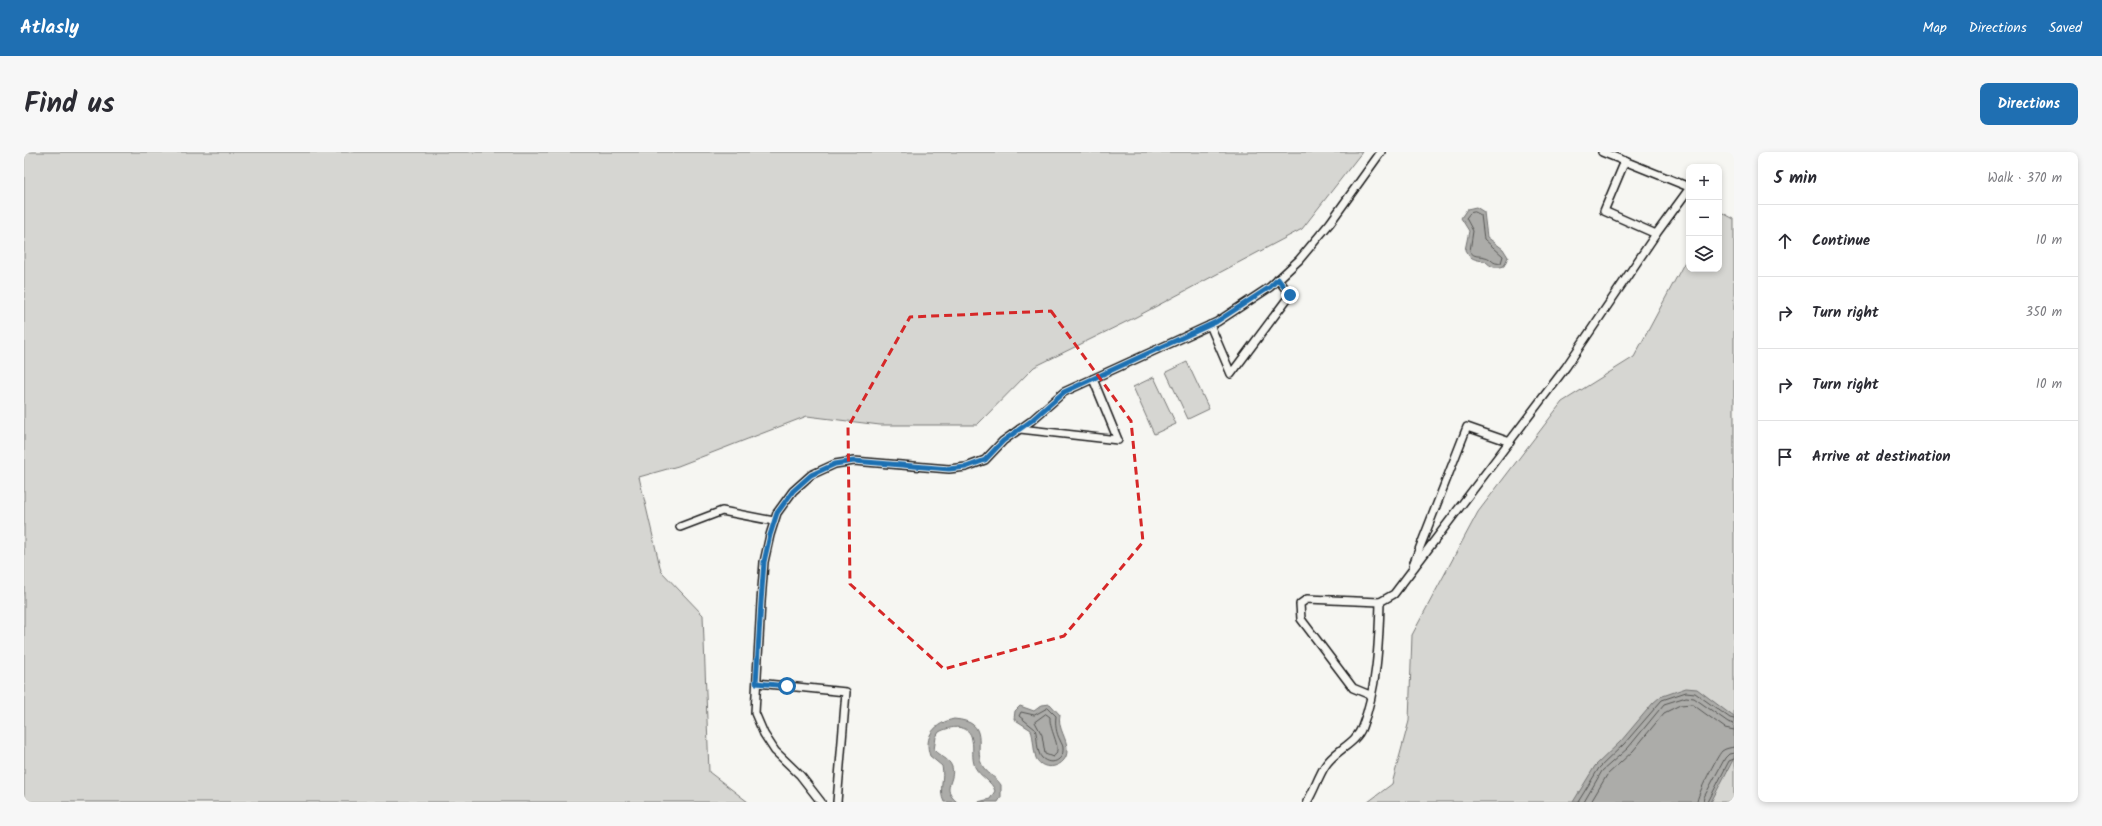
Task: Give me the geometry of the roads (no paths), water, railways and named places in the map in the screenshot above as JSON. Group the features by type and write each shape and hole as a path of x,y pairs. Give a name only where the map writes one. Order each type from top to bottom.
{"lane":[{"path":"821,802 800,775 775,751 764,734 755,712 764,562 777,513 793,491 811,475 835,464 854,461 949,469 966,467 985,460 1003,441 1020,429 1064,392 1210,325 1270,287 1299,260 1330,223 1381,152"},
{"path":"1602,152 1686,187"},
{"path":"1625,161 1604,211 1656,234"},
{"path":"1370,695 1353,688 1300,619 1300,604 1307,599 1380,602 1394,594 1566,367 1686,192"},
{"path":"1210,325 1232,374 1290,295 1278,279"},
{"path":"1020,429 1118,440 1093,379"},
{"path":"1409,574 1468,427 1510,442"},
{"path":"680,526 722,511 774,521"},
{"path":"1307,802 1325,766 1339,750 1355,740 1362,727 1377,665 1380,602"},
{"path":"756,683 846,692 837,802"}],"water":[{"path":"1476,207 1484,212 1487,237 1503,249 1508,257 1504,266 1493,267 1485,261 1471,257 1465,250 1469,231 1461,218 1467,209"},
{"path":"1686,688 1697,689 1734,717 1734,758 1711,802 1573,802 1595,766 1621,741 1653,703 1660,697"},
{"path":"1050,704 1060,715 1059,720 1066,742 1067,751 1066,757 1063,761 1049,767 1039,763 1036,758 1031,730 1014,719 1015,711 1020,706 1034,711 1042,705"},
{"path":"954,719 966,721 973,725 977,730 982,765 1001,785 1001,797 998,802 978,802 990,799 995,791 991,784 975,767 973,760 973,744 968,731 964,728 954,727 939,732 936,737 934,750 951,764 953,772 949,789 952,797 957,802 944,802 942,798 942,766 930,756 928,742 936,727"}]}
